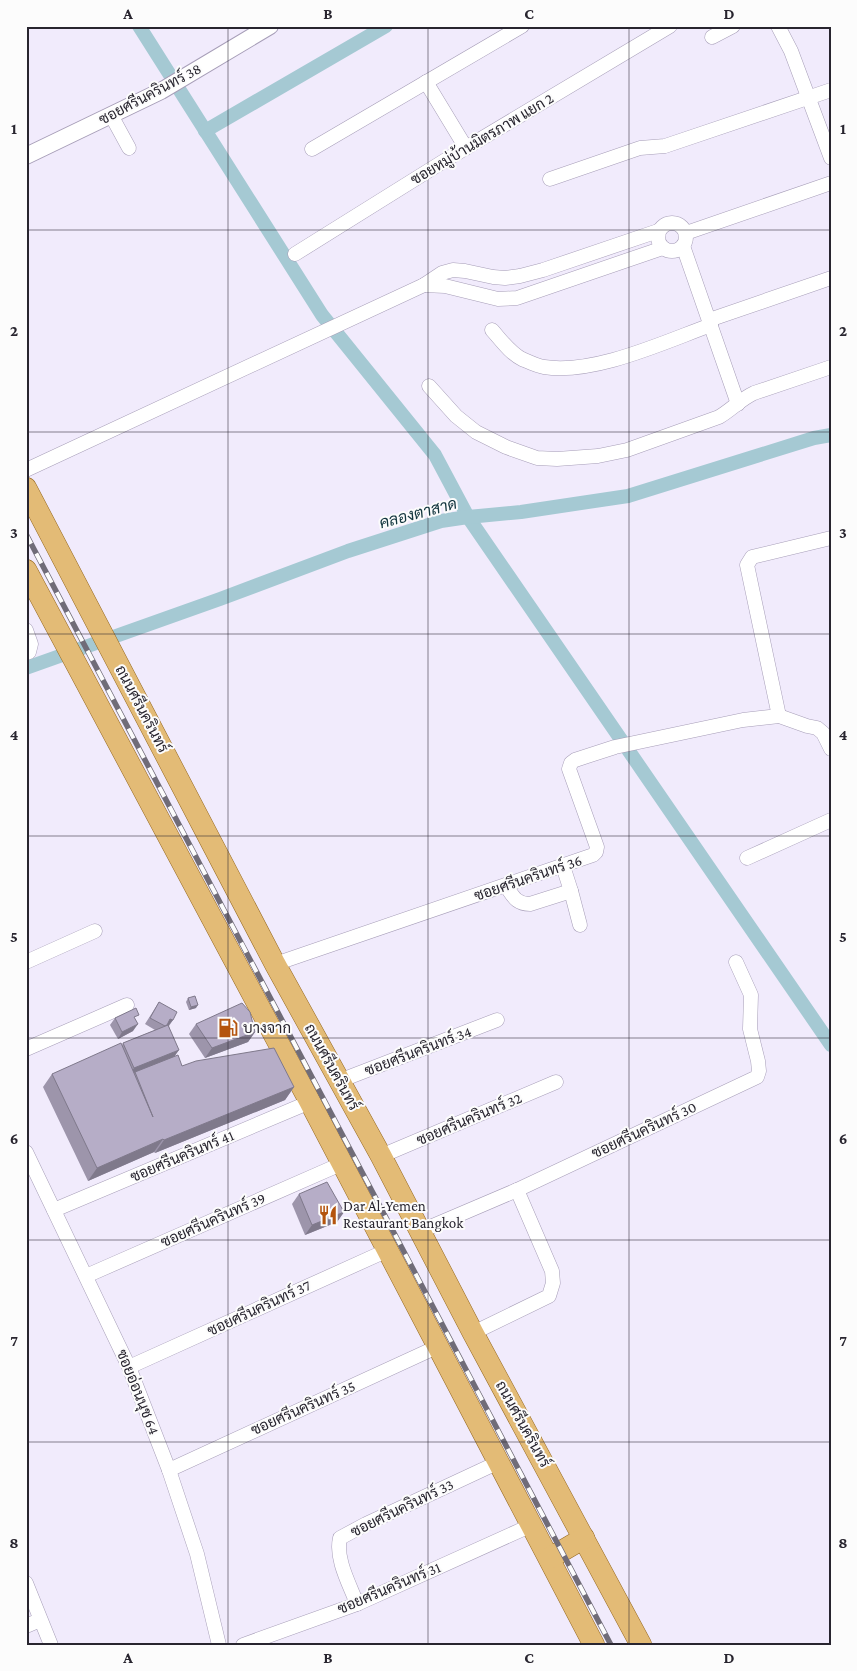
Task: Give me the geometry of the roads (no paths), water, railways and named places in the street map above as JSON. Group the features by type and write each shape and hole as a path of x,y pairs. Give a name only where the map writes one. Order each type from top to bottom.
{"main road":[{"name":"ถนนศรีนครินทร์","path":"26,488 275,964 381,1156 473,1333 641,1645"},
{"path":"26,570 439,1346 594,1645"},
{"path":"550,1558 584,1538"}],"street":[{"name":"ซอยศรีนครินทร์ 38","path":"26,156 161,91 270,26"},
{"path":"312,149 426,82 503,31 522,26"},
{"name":"ซอยหมู่บ้านมิตรภาพ แยก 2","path":"295,254 466,148 670,26"},
{"path":"712,37 733,26"},
{"path":"778,26 791,51 831,158"},
{"path":"426,82 466,148"},
{"path":"550,179 640,148 665,146 831,90"},
{"path":"112,115 129,148"},
{"path":"424,285 445,286 498,300 517,298 663,248 674,251 684,239 831,183"},
{"path":"26,470 424,285 442,273 453,270 499,278 520,276 658,231 666,223 672,222 683,227 684,239 710,323 738,404"},
{"path":"658,231 657,238 663,248"},
{"path":"492,330 508,348 521,358 542,367 582,368 628,355 831,278"},
{"path":"430,386 456,416 476,432 506,447 537,458 557,460 598,456 627,450 719,417 744,398 754,393 831,367"},
{"path":"779,716 747,565 752,558 831,538"},
{"path":"26,630 31,644 29,652 26,653"},
{"name":"ซอยศรีนครินทร์ 36","path":"275,964 593,855 597,847 571,775 571,763 575,760 615,746 743,720 779,716 818,728 823,733 831,749"},
{"path":"747,858 831,820"},
{"path":"563,866 580,925"},
{"path":"506,886 516,901 524,904 530,904 571,891"},
{"path":"26,962 95,931"},
{"name":"ซอยศรีนครินทร์ 30","path":"421,1231 517,1190 757,1078 759,1071 758,1061 750,1029 751,996 736,962"},
{"path":"26,1049 127,1004"},
{"name":"ซอยศรีนครินทร์ 34","path":"339,1081 497,1020"},
{"name":"ซอยศรีนครินทร์ 32","path":"381,1156 556,1082"},
{"name":"ซอยศรีนครินทร์ 41","path":"54,1210 310,1102"},
{"name":"ซอยอ่อนนุช 64","path":"26,1152 130,1368 169,1470 197,1554 219,1645"},
{"name":"ซอยศรีนครินทร์ 39","path":"86,1276 341,1164"},
{"path":"473,1333 549,1296 552,1290 552,1271 517,1190"},
{"name":"ซอยศรีนครินทร์ 37","path":"130,1368 388,1250"},
{"name":"ซอยศรีนครินทร์ 35","path":"169,1470 439,1346"},
{"name":"ซอยศรีนครินทร์ 33","path":"357,1604 341,1559 340,1538 499,1462"},
{"name":"ซอยศรีนครินทร์ 31","path":"244,1645 357,1604 532,1525"},
{"path":"26,1583 50,1645"},
{"path":"26,1626 40,1620"}],"waterway":[{"path":"139,26 322,315 435,455 468,517 831,1045"},
{"path":"205,131 386,26"},
{"name":"คลองตาสาด","path":"26,668 348,551 441,521 521,512 628,496 814,438 831,435"}],"railway":[{"path":"26,534 611,1645"}],"place":[{"name":"บางจาก","path":"228,1028"},
{"name":"Dar Al-Yemen Restaurant Bangkok","path":"328,1215"}]}
